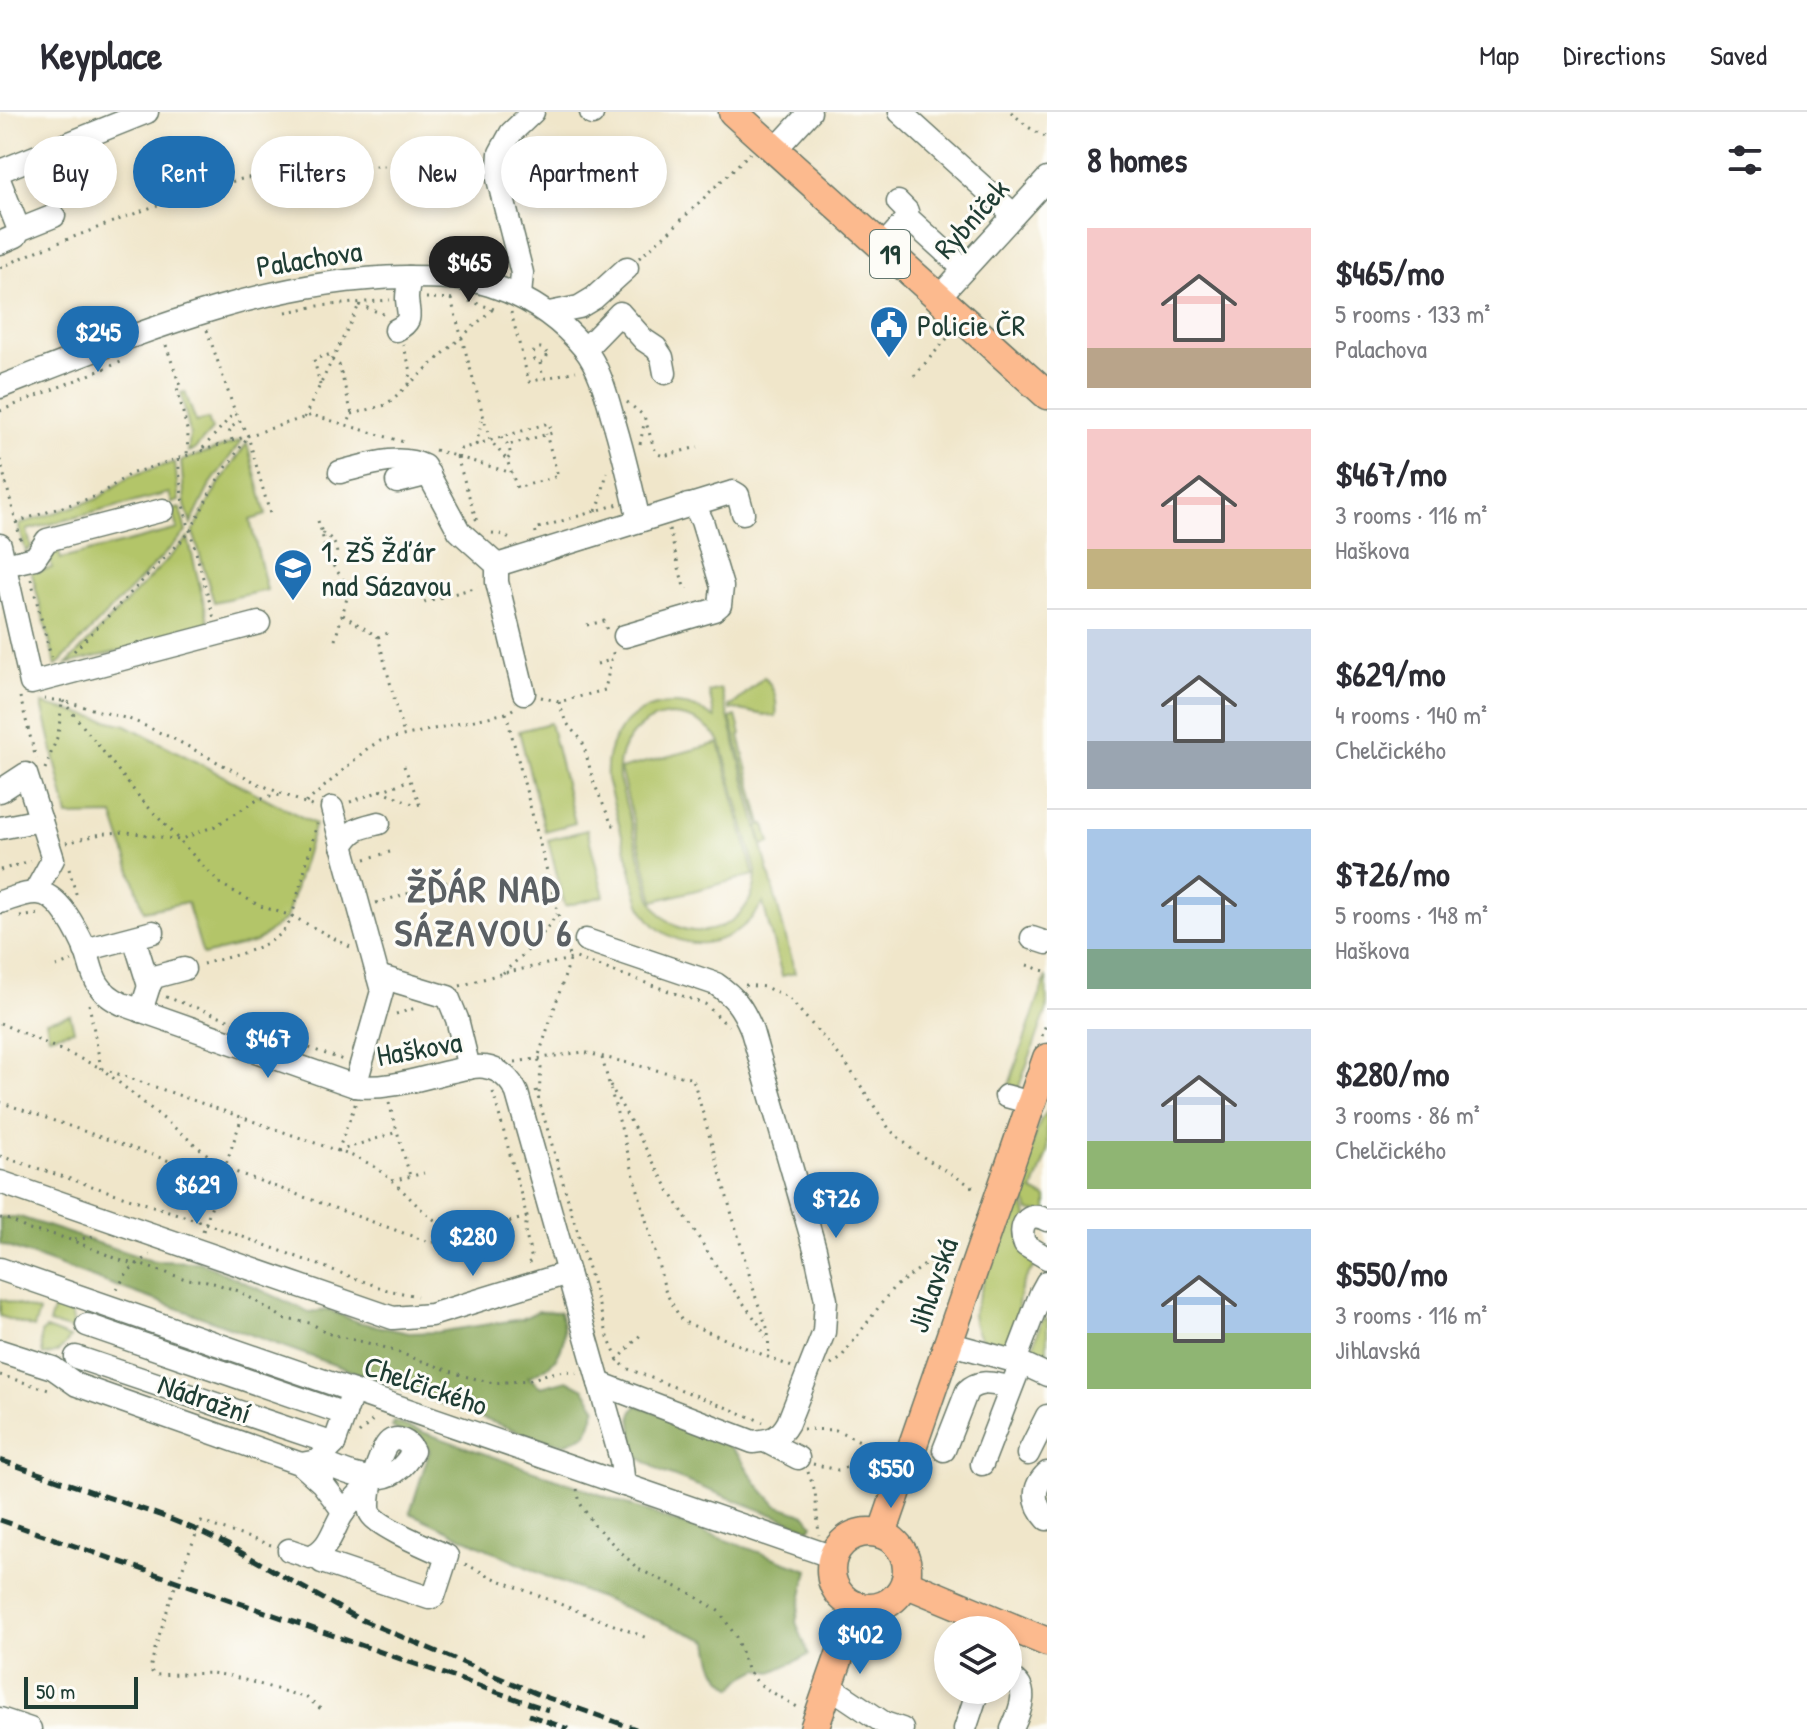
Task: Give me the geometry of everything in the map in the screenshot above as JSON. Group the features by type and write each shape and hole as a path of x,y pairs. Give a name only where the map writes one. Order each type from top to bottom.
{"main road":[{"name":"19","path":"733,112 764,151 939,297 987,352 1015,376 1047,395"},
{"name":"Jihlavská","path":"873,1531 948,1343 1018,1099 1047,1058"},
{"path":"873,1531 895,1543 905,1556 907,1567 905,1583 897,1595 886,1604 871,1608 857,1606 836,1589 829,1547 873,1531"},
{"path":"905,1583 1047,1642"},
{"path":"808,1720 829,1686 857,1606"}],"street":[{"path":"0,171 147,112"},
{"path":"516,304 522,273 498,179 500,153 511,133 533,112"},
{"path":"764,151 810,112"},
{"path":"900,112 1014,215"},
{"name":"Rybníček","path":"939,297 1047,179"},
{"path":"0,182 10,237 54,216"},
{"path":"882,247 903,210 964,269"},
{"path":"549,313 579,307 594,298 627,268"},
{"name":"Palachova","path":"0,387 159,325 245,299 375,277 457,279 487,284 516,304 549,313 584,359 594,364 624,453 633,511"},
{"path":"398,330 409,319 409,277"},
{"path":"584,359 620,313 644,340 656,348 662,357 665,373"},
{"path":"340,472 387,461 424,466 459,531 497,574 524,693"},
{"path":"397,482 429,474"},
{"path":"497,574 633,511 688,505 733,492 738,495 743,513"},
{"path":"617,638 714,610 720,605 722,587 702,521 696,509 688,505"},
{"path":"163,510 47,540 35,558 10,557 5,594 31,683 58,665 219,634 259,623"},
{"path":"0,791 26,774 53,859 35,892 6,911"},
{"path":"326,810 349,854"},
{"path":"0,828 41,820"},
{"path":"356,1092 382,991 349,854 349,834 358,828 379,823"},
{"name":"Haškova","path":"35,892 55,901 72,922 82,955 108,996 146,996 356,1092 486,1067 499,1072 512,1083 621,1460 624,1485"},
{"path":"82,955 143,935 146,996"},
{"path":"586,940 716,984 734,997 745,1012 815,1249 826,1300 824,1332 774,1432 753,1442 598,1378"},
{"path":"146,996 154,977 184,969"},
{"path":"378,976 444,996 457,1019 469,1068"},
{"name":"Chelčického","path":"0,1182 393,1318 431,1315 568,1273"},
{"path":"1047,1220 1038,1216 1027,1219 1021,1234 1025,1245 1047,1258"},
{"name":"Chelčického","path":"0,1269 104,1299 353,1391 624,1485 829,1547"},
{"path":"982,1464 1047,1282"},
{"path":"53,1368 76,1357 87,1325 104,1299"},
{"path":"87,1325 345,1414"},
{"path":"948,1343 1018,1362 1047,1375"},
{"name":"Nádražní","path":"0,1351 53,1368 77,1385 327,1452"},
{"path":"76,1357 327,1452 371,1480"},
{"path":"944,1450 967,1391 973,1384 982,1382 1011,1387"},
{"path":"344,1512 322,1483 327,1452 353,1391"},
{"path":"1028,1454 1047,1416"},
{"path":"774,1432 798,1458"},
{"path":"1047,1473 1039,1481 1035,1498 1047,1519"},
{"path":"289,1550 310,1557 320,1552 344,1512 371,1480"},
{"path":"314,1555 322,1562 429,1598 434,1596 447,1556 372,1518 368,1508 371,1480"},
{"path":"829,1686 884,1723 902,1729"},
{"path":"965,1729 973,1704"},
{"path":"1012,1729 1020,1704"},
{"path":"0,1719 30,1729"}],"path":[{"path":"1011,112 1047,138"},
{"path":"627,268 764,151"},
{"path":"0,268 173,199 242,179 314,166 403,166 421,170 486,156 500,158"},
{"path":"352,414 386,405 409,384 462,337 483,318 494,309 466,299 451,299 462,337 484,416 490,440 507,460 517,488 558,476 546,434"},
{"path":"274,314 361,301 304,418"},
{"path":"516,304 529,382 543,379 584,359"},
{"path":"359,305 393,320 411,371 409,384"},
{"path":"207,331 235,412 248,436 270,514"},
{"path":"914,376 952,332"},
{"path":"166,344 180,386 177,387 188,434 187,455"},
{"path":"533,356 536,348 546,350 547,358 540,362"},
{"path":"320,385 314,359 336,353"},
{"path":"523,358 533,356"},
{"path":"533,356 540,362"},
{"path":"332,360 339,365 352,414 347,425"},
{"path":"0,411 124,361"},
{"path":"540,362 543,379"},
{"path":"624,400 644,416 658,454 663,456 698,447"},
{"path":"201,451 235,412"},
{"path":"16,522 97,496 130,474 312,415 398,440"},
{"path":"476,445 484,416"},
{"path":"639,449 645,420"},
{"path":"233,441 229,429 240,421"},
{"path":"479,527 458,453 461,449 549,423 552,433 508,445"},
{"path":"58,665 190,532 214,485 248,436"},
{"path":"501,437 511,455 507,460"},
{"path":"457,457 512,473"},
{"path":"178,459 183,505 219,634"},
{"path":"596,511 611,459"},
{"path":"0,460 16,522 10,557 58,665 63,701 58,735 42,778"},
{"path":"535,529 596,511 633,511"},
{"path":"318,521 326,556 348,586"},
{"path":"669,530 684,587 688,589"},
{"path":"488,532 513,541"},
{"path":"322,533 334,542 338,552 334,565"},
{"path":"424,602 497,574"},
{"path":"335,640 347,598"},
{"path":"343,615 378,637 404,735"},
{"path":"587,625 604,621 617,638"},
{"path":"378,637 391,632"},
{"path":"597,664 611,660 605,690 559,702 565,720 582,740 594,783 612,825 620,825"},
{"path":"34,698 63,701 132,720 259,784 306,803 375,743 506,713 570,960 538,1058 541,1068 539,1094 609,1340 618,1360 626,1368 774,1432 836,1430 891,1452"},
{"path":"63,701 140,798 219,883 260,906 292,916 354,949"},
{"path":"381,790 415,805 420,804 404,766"},
{"path":"184,969 250,951 276,937 286,928 292,916 326,810 410,780"},
{"path":"62,844 105,833 128,832 179,840 215,826 259,799 288,795"},
{"path":"349,854 390,852"},
{"path":"369,905 454,880"},
{"path":"6,911 22,916 48,915"},
{"path":"503,973 536,943 558,912"},
{"path":"56,967 82,955"},
{"path":"373,1020 503,973 576,958 705,1004 731,1029"},
{"path":"1027,965 1047,972"},
{"path":"727,992 741,985 754,984 788,997 845,1062 890,1130 915,1152 981,1191"},
{"path":"146,996 351,1063"},
{"path":"88,998 101,1068 224,1168"},
{"path":"0,1023 101,1068 338,1151 378,1169 429,1217 464,1235"},
{"path":"513,1062 583,1052 693,1079 768,1330 769,1357"},
{"path":"602,1058 666,1293 682,1321 803,1372 822,1372 840,1359 883,1300 901,1282 948,1248 964,1242"},
{"path":"608,1081 670,1192 768,1340"},
{"path":"492,1088 527,1217 525,1231 532,1260 522,1268"},
{"path":"338,1151 356,1092"},
{"path":"387,1098 410,1176"},
{"path":"0,1102 181,1165 224,1168 431,1243 527,1217"},
{"path":"196,1251 242,1117"},
{"path":"338,1151 397,1132"},
{"path":"0,1156 205,1223 387,1290 418,1297"},
{"path":"392,1181 424,1173"},
{"path":"0,1218 29,1230 71,1240 125,1262 239,1291 285,1319 310,1323 330,1334 380,1346 479,1380 520,1382 565,1371 598,1378"},
{"path":"104,1299 128,1271 168,1241"},
{"path":"618,1360 642,1333"},
{"path":"0,1375 54,1392"},
{"path":"327,1452 375,1418"},
{"path":"798,1458 838,1470 891,1452"},
{"path":"887,1465 891,1452"},
{"path":"798,1458 808,1472 815,1491 829,1547 848,1533 873,1531"},
{"path":"576,1481 580,1503 594,1525 638,1569 692,1594 720,1612 736,1637 747,1669 757,1682 808,1720"},
{"path":"289,1550 201,1522 173,1592 150,1669 154,1675 212,1673 231,1676 307,1698 322,1710"},
{"path":"447,1556 496,1579 647,1638"}],"green space":[{"path":"185,392 196,422 208,419 212,430 194,450 188,452 190,434 181,393"},
{"path":"242,440 210,485 191,524 185,505 181,461"},
{"path":"247,443 266,515 250,520 267,590 214,602 193,532 215,490"},
{"path":"175,462 179,501 172,503 169,493 27,530 31,547 26,552 20,524 97,499 130,476"},
{"path":"180,508 186,532 56,666 30,566 35,566 37,572 52,568 48,552 58,550 61,559 178,529 173,510"},
{"path":"188,538 210,628 67,664"},
{"path":"764,677 775,695 776,717 730,710 729,706"},
{"path":"721,689 795,973 782,976 763,903 746,924 732,934 715,941 697,943 672,937 657,928 638,899 607,779 608,757 615,738 626,723 640,712 676,704 696,708 715,718 709,692","holes":["679,716 700,723 721,743 756,871 753,893 743,910 729,922 712,930 694,931 677,926 661,915 650,896 619,778 621,755 632,735 649,721"]},
{"path":"42,704 126,725 315,824 286,919 256,942 203,955 187,902 144,911 113,815 68,816"},
{"path":"736,716 762,825 765,825 770,843 763,845 730,718"},
{"path":"550,723 575,823 545,831 519,731"},
{"path":"719,743 754,875 654,901 620,769"},
{"path":"587,830 604,896 565,906 548,840"},
{"path":"1046,976 1047,1009 1017,1092 1007,1091"},
{"path":"70,1015 74,1030 49,1036 46,1021"},
{"path":"1047,1112 1047,1153 1033,1191 1047,1198 1047,1212 1029,1211 1020,1183 1040,1121"},
{"path":"1016,1184 1026,1212 1037,1265 1026,1278 1019,1296 1018,1312 1023,1326 1013,1343 1002,1349 980,1337 973,1314"},
{"path":"0,1217 20,1217 152,1261 200,1262 309,1312 329,1310 358,1322 409,1333 438,1332 522,1319 538,1311 560,1312 564,1335 561,1349 547,1367 528,1377 541,1387 567,1380 584,1389 596,1407 587,1434 565,1444 539,1439 0,1244"},
{"path":"0,1299 39,1312 34,1328 0,1316"},
{"path":"56,1301 70,1312 72,1330 49,1323"},
{"path":"1042,1319 1047,1319 1047,1364 1031,1355"},
{"path":"46,1329 70,1338 59,1351 43,1355 41,1333"},
{"path":"637,1405 687,1424 703,1435 718,1435 739,1456 776,1505 806,1515 813,1524 810,1529 662,1472 635,1455 631,1415"},
{"path":"394,1422 808,1570 796,1622 809,1655 772,1672 759,1669 733,1688 715,1668 709,1641 552,1579 410,1513 430,1449 392,1427"}],"railway":[{"path":"0,1460 197,1530 357,1618 540,1695 636,1729"},
{"path":"0,1520 548,1710"},
{"path":"529,1715 568,1729"}],"place":[{"name":"Policie ČR","path":"889,359"},
{"name":"1. ZŠ Žďár nad Sázavou","path":"293,602"}],"district":[{"name":"ŽĎÁR NAD SÁZAVOU 6","path":"484,910"}]}
